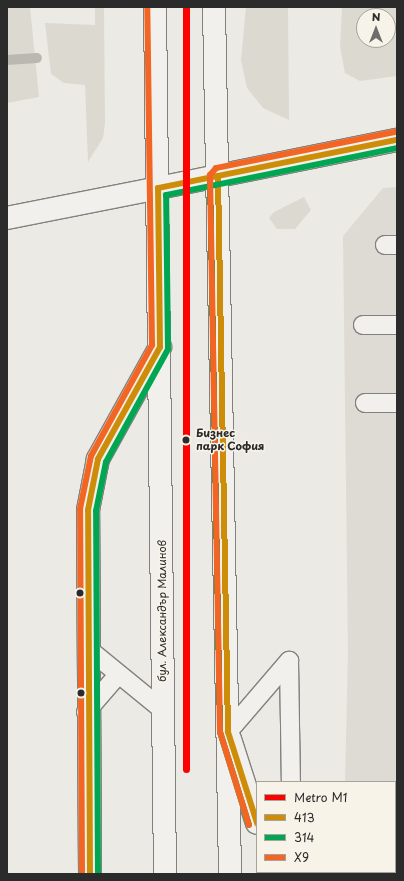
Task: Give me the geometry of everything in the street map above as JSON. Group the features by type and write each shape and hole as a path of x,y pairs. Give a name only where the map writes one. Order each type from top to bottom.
{"main road":[{"name":"бул. Александър Малинов","path":"155,7 165,874"},
{"path":"214,7 230,874"},
{"path":"7,218 397,140"},
{"name":"бул. Александър Малинов","path":"90,874 86,712 88,510 98,459 160,347"},
{"path":"228,732 256,820"}],"lane":[{"path":"363,325 397,325"},
{"path":"365,403 397,403"},
{"path":"87,648 117,676 163,710"},
{"path":"228,732 289,661 291,781"},
{"path":"86,712 117,676"}],"shaded area":[{"path":"7,7 30,7 39,97 7,103"},
{"path":"95,7 104,7 105,123 103,138 88,162 85,85 64,83 51,74 45,23 95,25"},
{"path":"246,7 288,7 289,120 263,108 247,88 241,60"},
{"path":"342,7 397,7 397,76 360,81 345,73 340,46"},
{"path":"397,187 397,874 343,874 396,873 396,781 345,781 348,653 343,236 383,188"},
{"path":"304,197 311,210 295,229 277,229 269,218 274,212"}],"waterway":[{"path":"7,60 37,58"}],"metro line":[{"name":"M1","path":"186,7 186,769"}],"transit line":[{"name":"Х9","path":"82,874 80,509 91,456 152,345 147,7"},
{"name":"Х9","path":"249,825 220,732 210,175 216,168 395,132"},
{"name":"413","path":"90,874 88,510 98,459 160,347 158,188 397,140"},
{"name":"314","path":"98,874 96,511 106,462 168,349 166,195 397,148"},
{"name":"314","path":"210,176 220,732 249,825"},
{"name":"413","path":"218,176 228,732 256,820"}],"place":[{"name":"Бизнес парк София","path":"186,440"}]}
